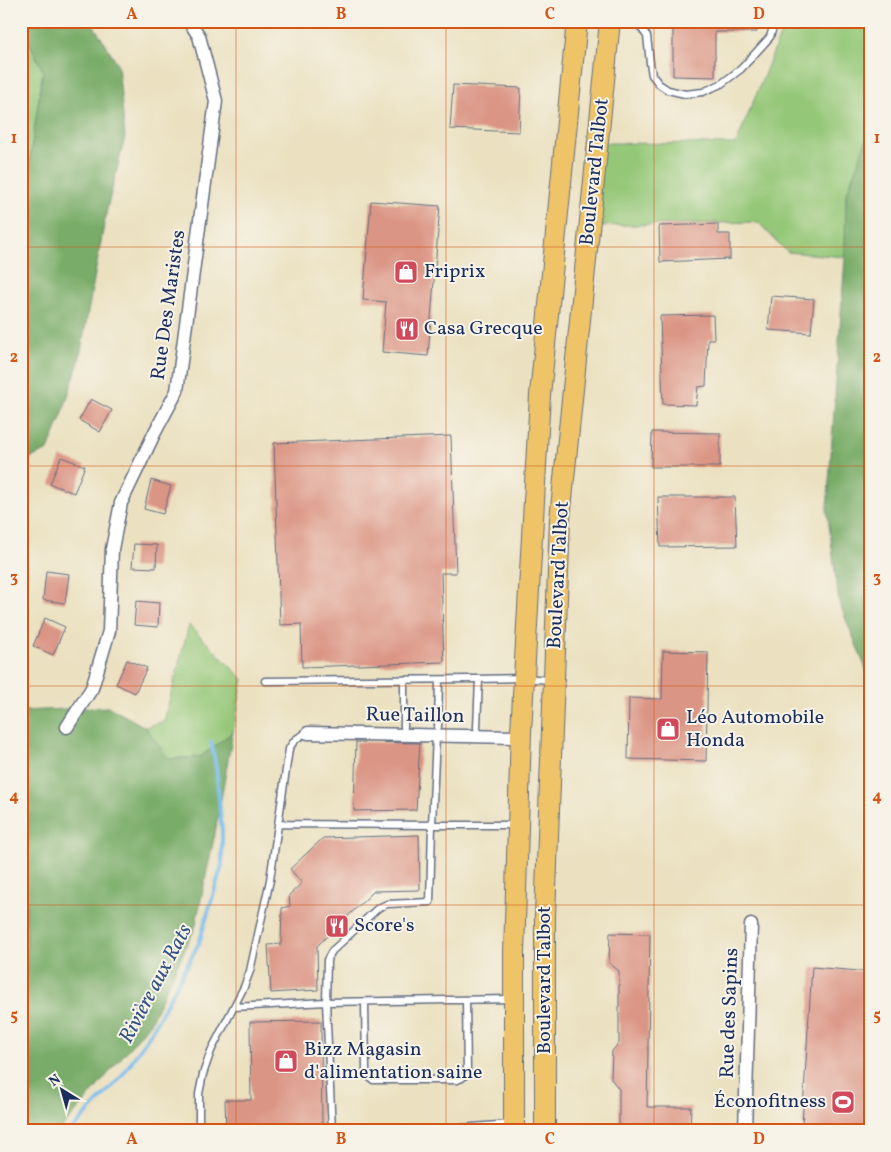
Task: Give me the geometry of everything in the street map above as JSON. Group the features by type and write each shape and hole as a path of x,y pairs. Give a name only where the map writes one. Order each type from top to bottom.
{"main road":[{"name":"Boulevard Talbot","path":"514,1127 514,999 521,737 540,395 577,21"},
{"name":"Boulevard Talbot","path":"545,1131 545,916 560,519 610,21"}],"street":[{"name":"Rue Des Maristes","path":"66,727 92,688 109,631 112,549 121,503 177,391 216,101 199,36 189,21"},
{"name":"Rue Taillon","path":"308,734 437,731 521,737"},
{"name":"Rue des Sapins","path":"745,1131 751,925"}],"lane":[{"path":"632,21 639,25 647,36 652,75 659,84 668,90 686,94 704,92 721,84 740,69 770,36 775,21"},
{"path":"266,681 524,678 554,680"},
{"path":"477,728 479,679"},
{"path":"404,680 404,727"},
{"path":"332,1131 326,1002 327,960 332,951 378,908 387,904 430,902 440,680"},
{"path":"199,1131 199,1094 203,1074 211,1051 244,987 250,971 270,880 289,749 294,740 300,735 308,734"},
{"path":"278,824 518,825"},
{"path":"234,1007 326,1002 514,999"},
{"path":"365,1002 366,1070 372,1080 457,1080 467,1073 466,1000"},
{"path":"422,1131 514,1127"}],"green space":[{"path":"21,21 91,21 118,65 125,137 107,209 79,361 62,415 48,450 24,461 25,379 21,330 21,226 43,71"},
{"path":"786,21 870,21 870,131 846,195 845,257 787,252 758,222 588,226 599,143 736,144"},
{"path":"21,24 43,71 21,233"},
{"path":"870,131 870,679 839,602 827,510 845,257 846,195"},
{"path":"21,330 25,379 25,461 21,503"},
{"path":"189,625 243,679 233,732 200,757 168,759 145,727 164,721"},
{"path":"109,707 145,727 169,759 200,757 233,732 215,833 195,928 150,1023 59,1131 21,1131 27,945 21,711"},
{"path":"21,737 27,945 21,1090"}],"building":[{"path":"673,21 757,21 757,32 715,32 715,77 673,76"},
{"path":"453,85 521,88 519,132 450,129"},
{"path":"371,201 440,206 428,356 382,352 386,302 363,300"},
{"path":"718,224 718,234 730,234 730,259 660,262 659,226"},
{"path":"771,296 814,299 811,333 768,330"},
{"path":"713,315 714,339 708,339 706,386 698,387 696,405 663,404 660,316"},
{"path":"91,399 112,410 100,432 79,420"},
{"path":"652,432 720,433 720,467 651,467"},
{"path":"451,436 456,573 441,573 444,662 302,667 301,624 280,625 274,443"},
{"path":"61,457 85,466 74,493 50,484"},
{"path":"151,480 171,486 163,514 144,509"},
{"path":"658,497 735,497 737,546 660,547"},
{"path":"134,544 157,545 156,568 132,567"},
{"path":"46,571 69,574 65,603 43,600"},
{"path":"136,601 159,603 158,627 134,625"},
{"path":"45,618 65,627 53,655 33,646"},
{"name":"Léo Automobile Honda","path":"663,651 708,652 706,761 628,759 629,698 662,699"},
{"path":"127,660 147,668 135,693 116,684"},
{"path":"356,742 420,743 416,810 354,811"},
{"path":"419,835 420,890 374,891 317,946 318,990 271,993 268,945 281,944 282,908 290,906 289,895 302,883 290,869 323,838"},
{"path":"610,933 650,934 647,1107 691,1107 690,1131 619,1131 619,1089 611,1079 612,1051 619,1043 619,971 609,963"},
{"path":"812,967 870,972 870,1131 807,1131 802,1124"},
{"name":"Bizz Magasin d'alimentation saine","path":"321,1021 322,1131 226,1131 225,1100 251,1100 250,1022"}],"waterway":[{"name":"Rivière aux Rats","path":"71,1131 122,1076 153,1029 199,943 222,865 222,831 216,767 211,742"}],"place":[{"name":"Friprix","path":"406,272"},
{"name":"Casa Grecque","path":"407,329"},
{"name":"Léo Automobile Honda","path":"668,729"},
{"name":"Score's","path":"337,926"},
{"name":"Bizz Magasin d'alimentation saine","path":"286,1061"},
{"name":"Éconofitness","path":"843,1102"}]}
